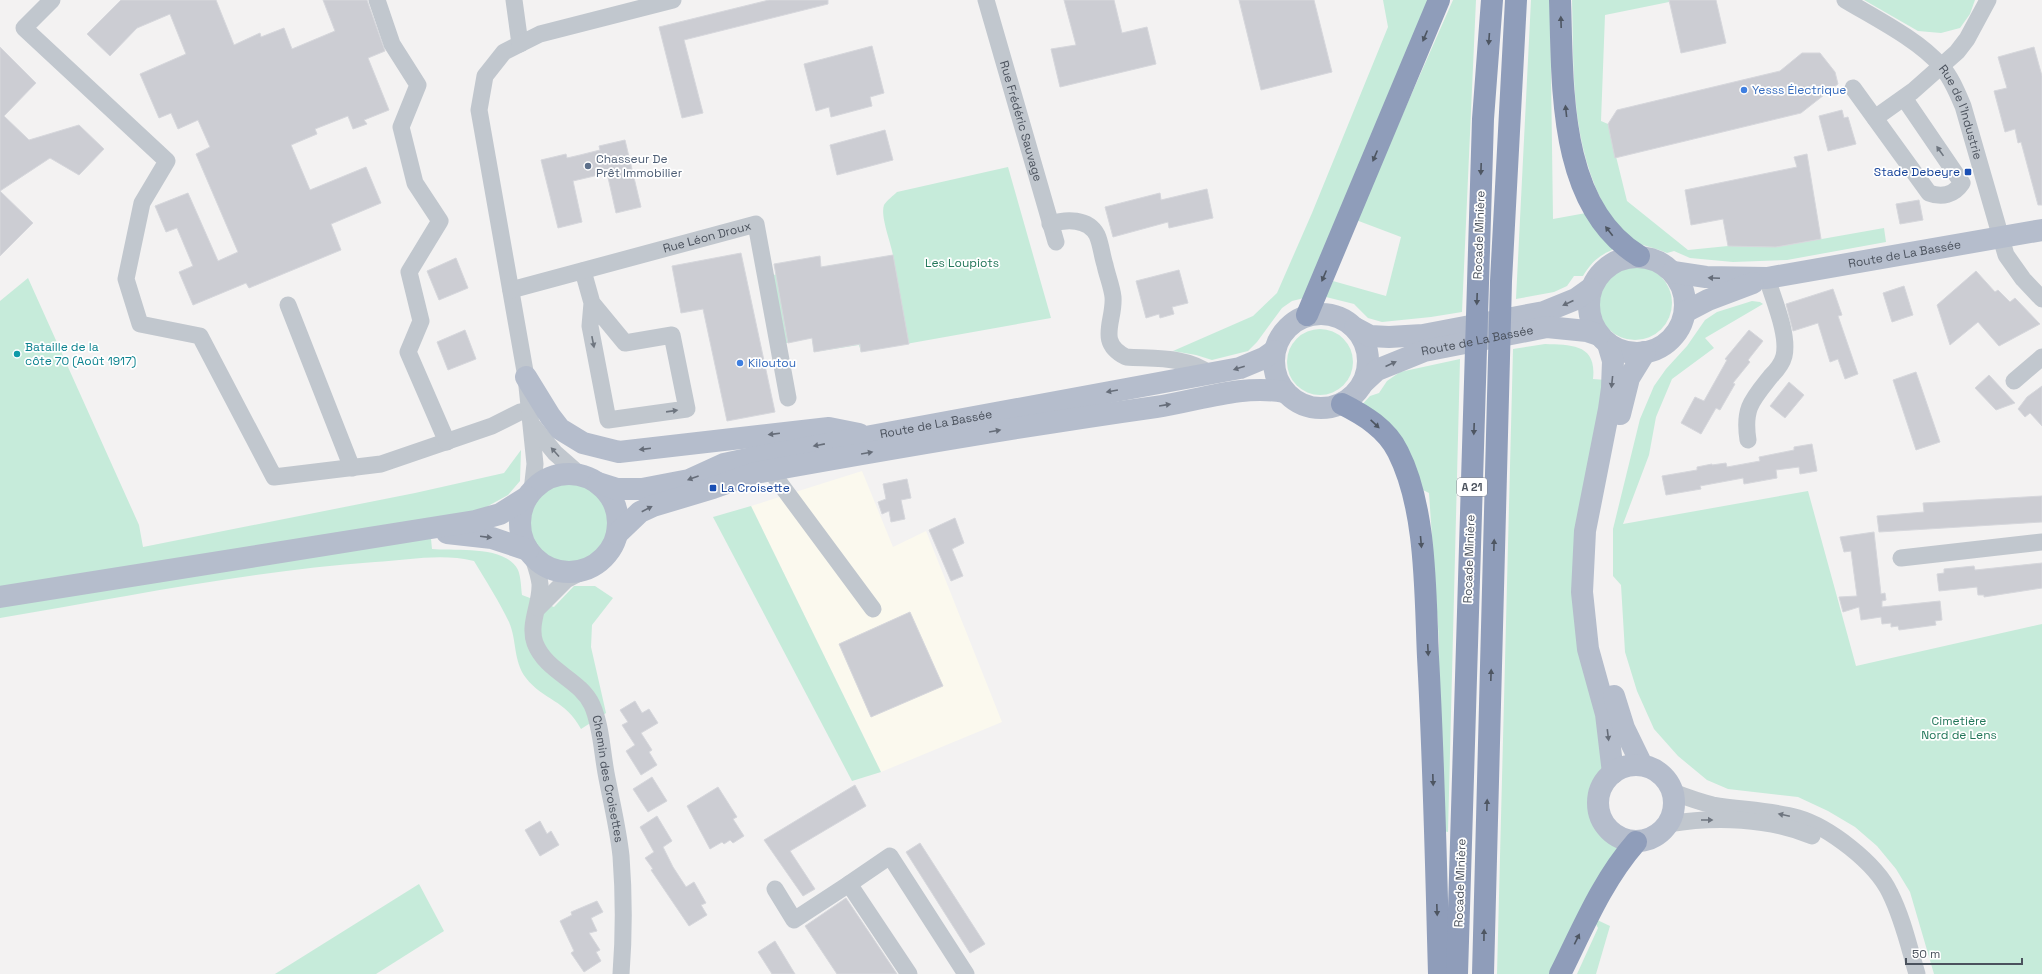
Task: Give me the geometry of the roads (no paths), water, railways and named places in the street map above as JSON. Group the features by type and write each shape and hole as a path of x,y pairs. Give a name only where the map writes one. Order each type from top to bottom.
{"highway":[{"path":"1307,315 1439,0"},
{"name":"Rocade Minière","path":"1458,974 1483,119 1492,0"},
{"name":"Rocade Minière","path":"1483,974 1501,281 1516,0"},
{"path":"1560,0 1566,111 1577,169 1596,213 1619,242 1639,256"},
{"path":"1342,404 1365,415 1391,441 1398,451 1409,479 1421,537 1431,717 1439,974"},
{"path":"1560,974 1601,890 1622,858 1636,842"}],"main road":[{"name":"Route de La Bassée","path":"1685,312 1708,300 1767,278 2042,230"},
{"path":"1603,340 1620,350 1632,353 1645,352 1659,348 1671,339 1680,326 1685,312 1683,291 1673,272 1662,263 1647,257 1639,256 1618,259 1606,266 1596,277 1590,289 1588,305 1591,321 1603,340 1613,361 1612,388 1609,409 1585,531 1582,592 1588,649 1606,714 1613,773"},
{"name":"Route de La Bassée","path":"1673,272 1706,277 1767,278"},
{"name":"Route de La Bassée","path":"1363,383 1377,370 1424,343 1545,320 1590,289"},
{"path":"1320,313 1333,315 1344,320 1355,328 1366,348 1368,359 1367,371 1363,383 1351,398 1342,404 1327,408 1311,408 1296,402 1284,392 1274,372 1274,351 1277,341 1289,325 1307,315 1320,313"},
{"name":"Route de La Bassée","path":"1545,320 1587,331 1603,340"},
{"name":"Route de La Bassée","path":"1355,328 1370,336 1389,337 1424,343"},
{"name":"Route de La Bassée","path":"589,479 617,489 642,489 689,480 724,464 752,458 1240,368 1264,358 1274,351"},
{"path":"1642,765 1624,728 1605,667 1598,640 1594,581 1596,529 1620,412 1629,378 1645,352"},
{"path":"526,377 550,416 560,429 583,443 619,452 829,428 868,436"},
{"name":"Route de La Bassée","path":"617,534 640,512 653,506 713,488 754,473 1032,425 1167,405 1236,391 1269,389 1284,392"},
{"path":"0,597 475,521 500,514 530,494 542,482 554,476 567,474 589,479 608,493 615,505 618,519 617,534 613,546 605,557 594,565 583,570 573,572 555,570 546,567 530,552 523,540 520,518 530,494"},
{"path":"420,530 492,538 530,552"},
{"path":"1642,765 1661,774 1673,792 1675,804 1669,824 1663,831 1652,838 1636,842 1628,841 1613,834 1607,828 1600,816 1598,798 1606,780 1613,773 1627,766 1642,765"}],"street":[{"path":"52,0 24,28 167,161 142,203 126,279 140,324 200,336 274,477 381,464 447,442 531,418"},
{"path":"377,0 392,44 418,85 401,127 415,184 440,221 409,272 421,321 408,352 447,442"},
{"path":"514,0 520,44"},
{"path":"530,494 535,475 531,418 526,377 479,110 486,76 504,52 540,34 673,0"},
{"name":"Rue Frédéric Sauvage","path":"986,0 1056,242"},
{"path":"1845,0 1927,52 1942,66 1904,98 1875,118"},
{"name":"Rue de l'Industrie","path":"1988,0 1967,39 1957,52 1942,66 1953,83 1963,106 1999,238 2006,255 2015,268 2042,299"},
{"path":"1853,88 1929,193 1938,197 1957,191 1962,183 1904,98"},
{"path":"1050,224 1063,220 1078,221 1088,226 1097,235 1113,298 1108,333 1109,339 1112,347 1118,353 1126,356 1189,362 1200,366 1210,374"},
{"name":"Rue Léon Droux","path":"511,290 756,224 788,398"},
{"path":"583,271 592,303 590,326 608,420 687,409 672,335 625,343 592,303"},
{"path":"1748,440 1747,416 1751,401 1781,365 1785,347 1784,334 1767,278"},
{"path":"288,305 352,468"},
{"path":"2014,382 2042,356"},
{"path":"531,418 555,453 589,479"},
{"path":"770,470 873,609"},
{"path":"1901,558 2042,542"},
{"name":"Chemin des Croisettes","path":"530,552 538,573 540,585 538,608 532,629 537,648 545,662 586,696 592,705 598,726 621,855 624,931 621,974"},
{"path":"538,608 566,580 583,570"},
{"path":"1673,792 1713,805 1764,811 1799,818 1828,832 1852,848 1890,891 1901,920 1916,974"},
{"path":"1669,824 1693,820 1763,823 1798,830 1825,842 1850,860 1870,879 1881,897 1891,922 1905,974"},
{"path":"775,889 794,920 890,856 966,974"},
{"path":"849,884 909,974"}],"place":[{"name":"Yesss Électrique","path":"1744,90"},
{"name":"Chasseur De Prêt Immobilier","path":"588,166"},
{"name":"Stade Debeyre","path":"1968,172"},
{"name":"Bataille de la côte 70 (Août 1917)","path":"17,354"},
{"name":"Kiloutou","path":"740,363"},
{"name":"La Croisette","path":"713,488"}],"park label":[{"name":"Les Loupiots","path":"962,263"},
{"name":"Cimetière Nord de Lens","path":"1959,728"}]}
